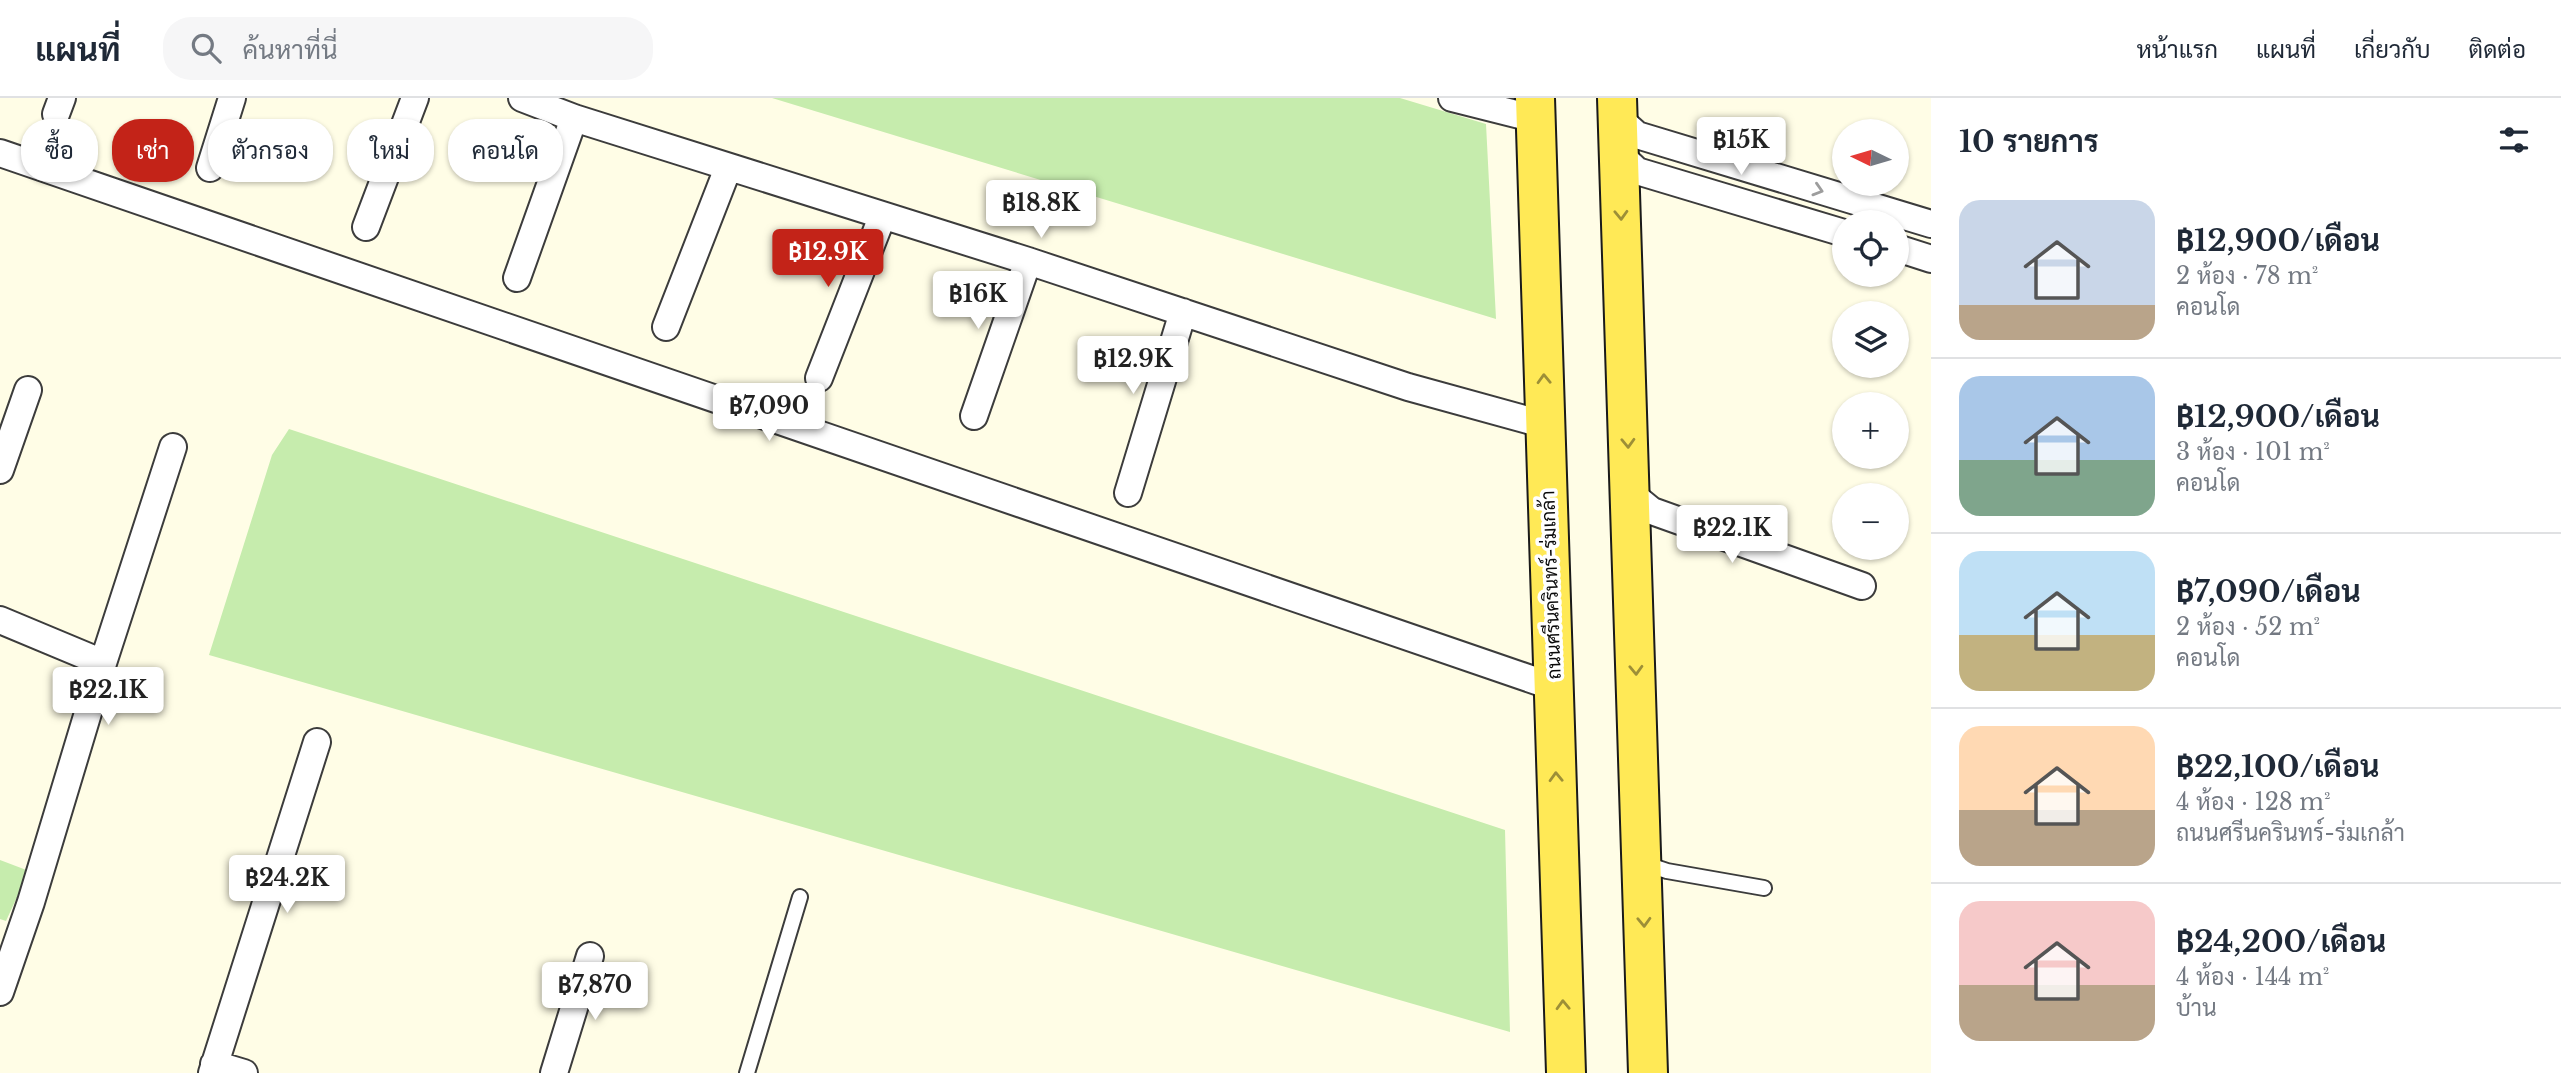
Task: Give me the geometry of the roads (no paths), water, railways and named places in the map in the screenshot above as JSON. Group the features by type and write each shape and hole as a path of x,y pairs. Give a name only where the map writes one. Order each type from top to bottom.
{"main road":[{"name":"ถนนศรีนครินทร์-ร่มเกล้า","path":"1536,108 1566,1073"},
{"path":"1618,123 1649,1065"}],"street":[{"path":"225,119 232,98"},
{"path":"366,227 415,98"},
{"path":"522,98 574,118 1028,261 1408,387 1546,425"},
{"path":"1452,98 1536,108"},
{"path":"517,278 574,118"},
{"path":"1618,123 1637,135 1931,223"},
{"path":"1618,123 1637,171 1832,229"},
{"path":"0,153 1553,687"},
{"path":"666,327 728,168"},
{"path":"819,378 882,217"},
{"path":"1909,252 1931,259"},
{"path":"974,416 1028,261"},
{"path":"1128,493 1183,312"},
{"path":"0,470 28,390"},
{"path":"0,992 31,902 103,663 173,447"},
{"path":"1630,493 1652,511 1862,586"},
{"path":"0,620 103,663"},
{"path":"244,1073 213,1068 317,743"},
{"path":"554,1073 590,956"}],"lane":[{"path":"1642,863 1667,871 1764,888"},
{"path":"747,1073 800,897"}]}
